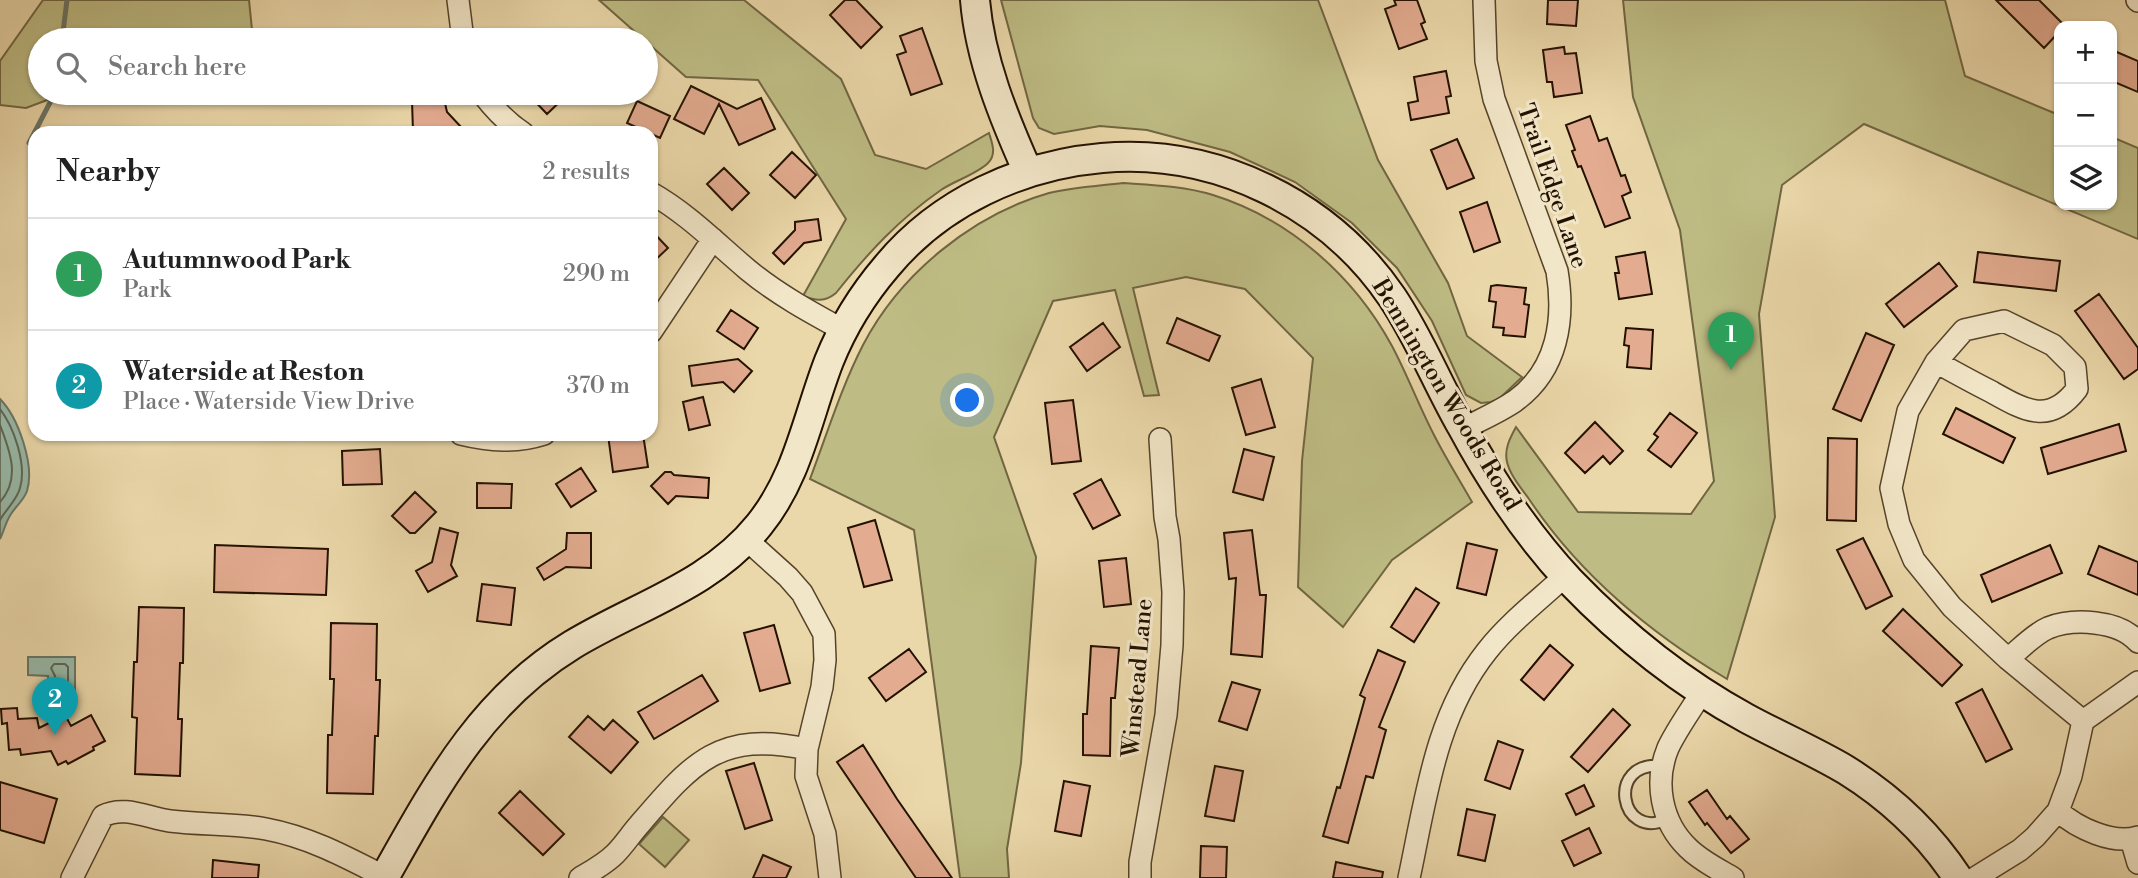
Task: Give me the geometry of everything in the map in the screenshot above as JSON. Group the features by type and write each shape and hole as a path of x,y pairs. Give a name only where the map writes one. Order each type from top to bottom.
{"street":[{"path":"458,0 462,28"},
{"path":"975,0 983,43 1004,117 1028,172"},
{"name":"Trail Edge Lane","path":"1463,429 1515,401 1535,383 1547,365 1561,319 1557,271 1494,99 1486,61 1484,0"},
{"path":"492,105 514,126"},
{"name":"Bennington Woods Road","path":"384,877 454,757 510,692 573,644 696,580 734,553 747,540 780,495 794,467 827,366 843,330 867,290 891,260 921,232 952,209 986,190 1028,172 1083,159 1116,156 1191,162 1259,184 1320,221 1348,244 1380,280 1417,339 1492,480 1528,532 1565,576 1603,615 1645,651 1702,692 1745,718 1845,770 1880,794 1916,824 1958,878"},
{"path":"658,198 691,220 748,270 784,297 843,330"},
{"path":"658,322 713,239"},
{"path":"1936,362 2025,410 2045,411 2066,403 2077,389 2075,367 2053,345 2004,321 1964,330 1936,362 1908,411 1891,488 1899,524 1914,560 1952,607 2008,659 2083,722"},
{"name":"Winstead Lane","path":"1140,878 1140,862 1166,715 1172,645 1169,539 1160,439"},
{"path":"747,540 802,593 824,634 822,687 807,749 806,776 825,834 830,878"},
{"path":"1409,878 1438,743 1455,701 1487,651 1565,576"},
{"path":"2008,659 2046,629 2078,621 2104,625 2134,637 2138,642"},
{"path":"1975,878 2020,850 2059,811 2071,776 2083,722 2138,682"},
{"path":"1702,692 1669,747 1662,766 1662,799 1667,819 1688,849 1733,878"},
{"path":"580,878 616,853 667,792 697,763 720,752 762,742 807,749"},
{"path":"72,878 103,816 122,811 169,821 263,829 286,834 335,850 384,877"},
{"path":"2059,811 2073,824 2095,833 2134,838 2138,863"}],"lane":[{"path":"1662,766 1640,768 1625,786 1624,799 1628,809 1640,820 1650,823 1667,819"}],"shaded area":[{"path":"43,0 249,0 252,28 28,28 28,105 34,105 26,108 0,105 0,61"},
{"path":"599,0 744,0 841,79 875,155 926,169 989,133 992,156 983,167 941,190 897,225 836,293 820,300 803,296 846,219 758,80 686,77 658,52 658,28 631,28"},
{"path":"1001,0 1318,0 1378,160 1448,283 1467,336 1522,377 1499,399 1491,402 1481,403 1466,395 1432,321 1397,268 1352,223 1295,182 1230,152 1147,130 1100,126 1054,134 1039,128 1033,118"},
{"path":"1623,0 1945,0 1965,76 2054,113 2054,204 1864,124 1782,185 1759,314 1775,517 1727,679 1644,622 1593,577 1549,526 1516,481 1506,457 1516,427 1578,512 1691,514 1714,481 1680,230 1633,97"},
{"path":"2117,139 2138,148 2138,239 2069,210 2117,210"},
{"path":"1123,183 1180,188 1213,195 1268,219 1317,253 1359,296 1377,320 1438,442 1472,502 1392,560 1343,627 1298,587 1302,461 1313,358 1245,289 1186,277 1133,288 1159,395 1144,396 1115,290 1053,301 994,437 1036,557 1021,763 1007,849 1009,878 960,878 914,530 810,479 841,394 863,345 878,319 918,272 966,232 1020,203 1058,191"},
{"path":"663,817 689,840 665,867 639,844"}],"water":[{"path":"0,399 19,429 27,455 29,480 26,494 9,517 0,539"},
{"path":"28,657 75,657 75,707 46,707 48,676 28,675"}],"building":[{"path":"845,0 856,0 882,27 861,48 830,15"},
{"path":"1394,0 1417,0 1425,22 1421,24 1427,39 1399,49 1385,9 1396,5"},
{"path":"1548,0 1578,0 1576,26 1547,24"},
{"path":"1996,0 2039,0 2060,21 2054,21 2054,37 2044,48"},
{"path":"922,28 942,84 911,95 897,55 906,52 900,36"},
{"path":"1564,47 1565,54 1576,53 1582,93 1554,97 1552,82 1547,82 1543,50"},
{"path":"2117,52 2138,61 2138,92 2117,83"},
{"path":"1446,71 1451,96 1446,97 1449,113 1411,120 1408,103 1418,101 1414,77"},
{"path":"691,86 737,109 761,98 775,129 739,145 719,104 704,134 674,119"},
{"path":"412,105 445,105 447,112 460,126 413,126"},
{"path":"538,105 556,105 547,114"},
{"path":"635,105 646,105 670,116 660,138 658,126 634,126 627,123"},
{"path":"1590,116 1599,141 1607,138 1621,176 1625,175 1631,192 1622,196 1630,218 1605,227 1581,166 1578,167 1566,125"},
{"path":"1457,139 1474,178 1447,189 1431,150"},
{"path":"792,152 816,175 795,198 770,175"},
{"path":"724,168 749,193 732,210 707,184"},
{"path":"1487,202 1500,242 1474,252 1460,212"},
{"path":"818,219 821,240 804,243 784,264 773,253 795,230 795,222"},
{"path":"658,237 668,248 658,257"},
{"path":"1645,252 1652,294 1619,299 1615,273 1619,273 1616,257"},
{"path":"1978,252 2060,261 2056,291 1974,282"},
{"path":"1939,263 1957,286 1904,327 1886,304"},
{"path":"1491,286 1526,288 1524,304 1529,305 1525,337 1503,335 1504,328 1493,327 1496,302 1489,301"},
{"path":"2099,294 2138,348 2138,369 2124,379 2075,311"},
{"path":"731,310 758,328 744,349 717,331"},
{"path":"1177,318 1220,336 1209,361 1167,343"},
{"path":"1103,323 1120,347 1087,371 1070,347"},
{"path":"1626,328 1653,330 1651,369 1627,367 1629,346 1624,345"},
{"path":"1866,333 1894,345 1861,421 1833,409"},
{"path":"738,359 752,371 734,392 723,382 692,386 689,366"},
{"path":"1261,379 1275,427 1246,435 1232,388"},
{"path":"703,397 710,425 689,430 683,402"},
{"path":"1073,400 1081,461 1052,464 1045,403"},
{"path":"1956,408 2015,438 2003,463 1943,434"},
{"path":"1670,413 1697,433 1671,467 1648,450 1658,437 1654,434"},
{"path":"1595,422 1623,451 1610,464 1603,456 1585,473 1565,453"},
{"path":"2119,424 2126,451 2048,474 2041,448"},
{"path":"1828,438 1857,439 1856,521 1827,520"},
{"path":"609,441 644,441 648,467 613,472"},
{"path":"380,449 382,484 343,485 342,451"},
{"path":"1244,449 1274,457 1263,500 1233,492"},
{"path":"581,468 596,491 571,507 556,484"},
{"path":"665,472 709,478 708,498 676,496 668,504 651,486"},
{"path":"1101,479 1120,515 1093,529 1074,494"},
{"path":"477,483 512,484 511,508 477,508"},
{"path":"415,492 436,512 415,533 410,533 392,516"},
{"path":"875,520 892,580 864,587 848,528"},
{"path":"440,528 458,533 451,565 457,576 428,592 416,571 432,562"},
{"path":"1252,530 1260,595 1266,595 1262,657 1231,654 1236,578 1229,579 1224,533"},
{"path":"567,533 591,533 591,568 566,567 544,580 537,568 566,549"},
{"path":"1863,538 1892,596 1866,609 1837,550"},
{"path":"1467,543 1497,550 1486,595 1457,588"},
{"path":"215,545 328,549 326,595 214,592"},
{"path":"2050,545 2062,573 1992,602 1981,575"},
{"path":"2099,546 2138,562 2138,595 2088,574"},
{"path":"1126,558 1131,604 1104,607 1099,561"},
{"path":"482,584 515,588 511,625 477,621"},
{"path":"1416,588 1439,603 1414,642 1391,627"},
{"path":"139,607 184,608 178,719 182,719 180,776 135,774 137,718 132,717"},
{"path":"1903,609 1962,665 1942,686 1883,631"},
{"path":"331,623 377,624 376,680 380,680 373,794 327,793 328,735 332,735 334,679 330,679"},
{"path":"774,625 790,683 760,691 744,633"},
{"path":"1550,645 1573,665 1544,700 1521,680"},
{"path":"1091,646 1119,648 1115,698 1111,698 1110,756 1083,755 1083,714 1087,714"},
{"path":"909,649 926,672 886,701 869,678"},
{"path":"1378,650 1405,662 1379,727 1386,730 1373,778 1366,776 1348,843 1323,836 1337,787 1340,788 1365,698 1360,695"},
{"path":"702,675 718,701 654,739 638,712"},
{"path":"1232,682 1260,690 1247,730 1219,721"},
{"path":"1982,689 2012,749 1986,762 1956,703"},
{"path":"17,708 18,719 37,718 39,728 65,715 71,726 91,715 105,741 68,764 66,761 58,765 51,751 21,755 20,749 9,750 7,723 2,724 1,709"},
{"path":"1613,709 1630,725 1588,772 1571,757"},
{"path":"588,716 604,730 613,720 638,742 611,773 569,737"},
{"path":"1498,741 1523,750 1510,789 1485,780"},
{"path":"863,745 952,878 916,878 837,762"},
{"path":"754,763 772,820 745,829 726,771"},
{"path":"1215,766 1243,771 1234,821 1205,816"},
{"path":"1064,781 1090,786 1081,836 1055,831"},
{"path":"0,782 57,799 44,843 0,830"},
{"path":"1584,785 1594,806 1576,815 1566,794"},
{"path":"1707,790 1727,819 1730,816 1749,839 1731,853 1707,823 1705,825 1689,802"},
{"path":"520,791 564,834 543,855 499,813"},
{"path":"1467,809 1495,815 1485,861 1458,855"},
{"path":"1589,828 1601,853 1574,866 1562,841"},
{"path":"1201,846 1227,847 1226,878 1200,878"},
{"path":"763,855 791,867 786,878 753,878"},
{"path":"213,860 259,865 258,878 212,878"},
{"path":"1336,862 1383,872 1382,878 1333,878"}],"waterway":[{"path":"64,28 67,0"},
{"path":"38,126 49,105"}],"place":[{"name":"Autumnwood Park","path":"1731,370"},
{"name":"Waterside at Reston","path":"55,735"}]}
